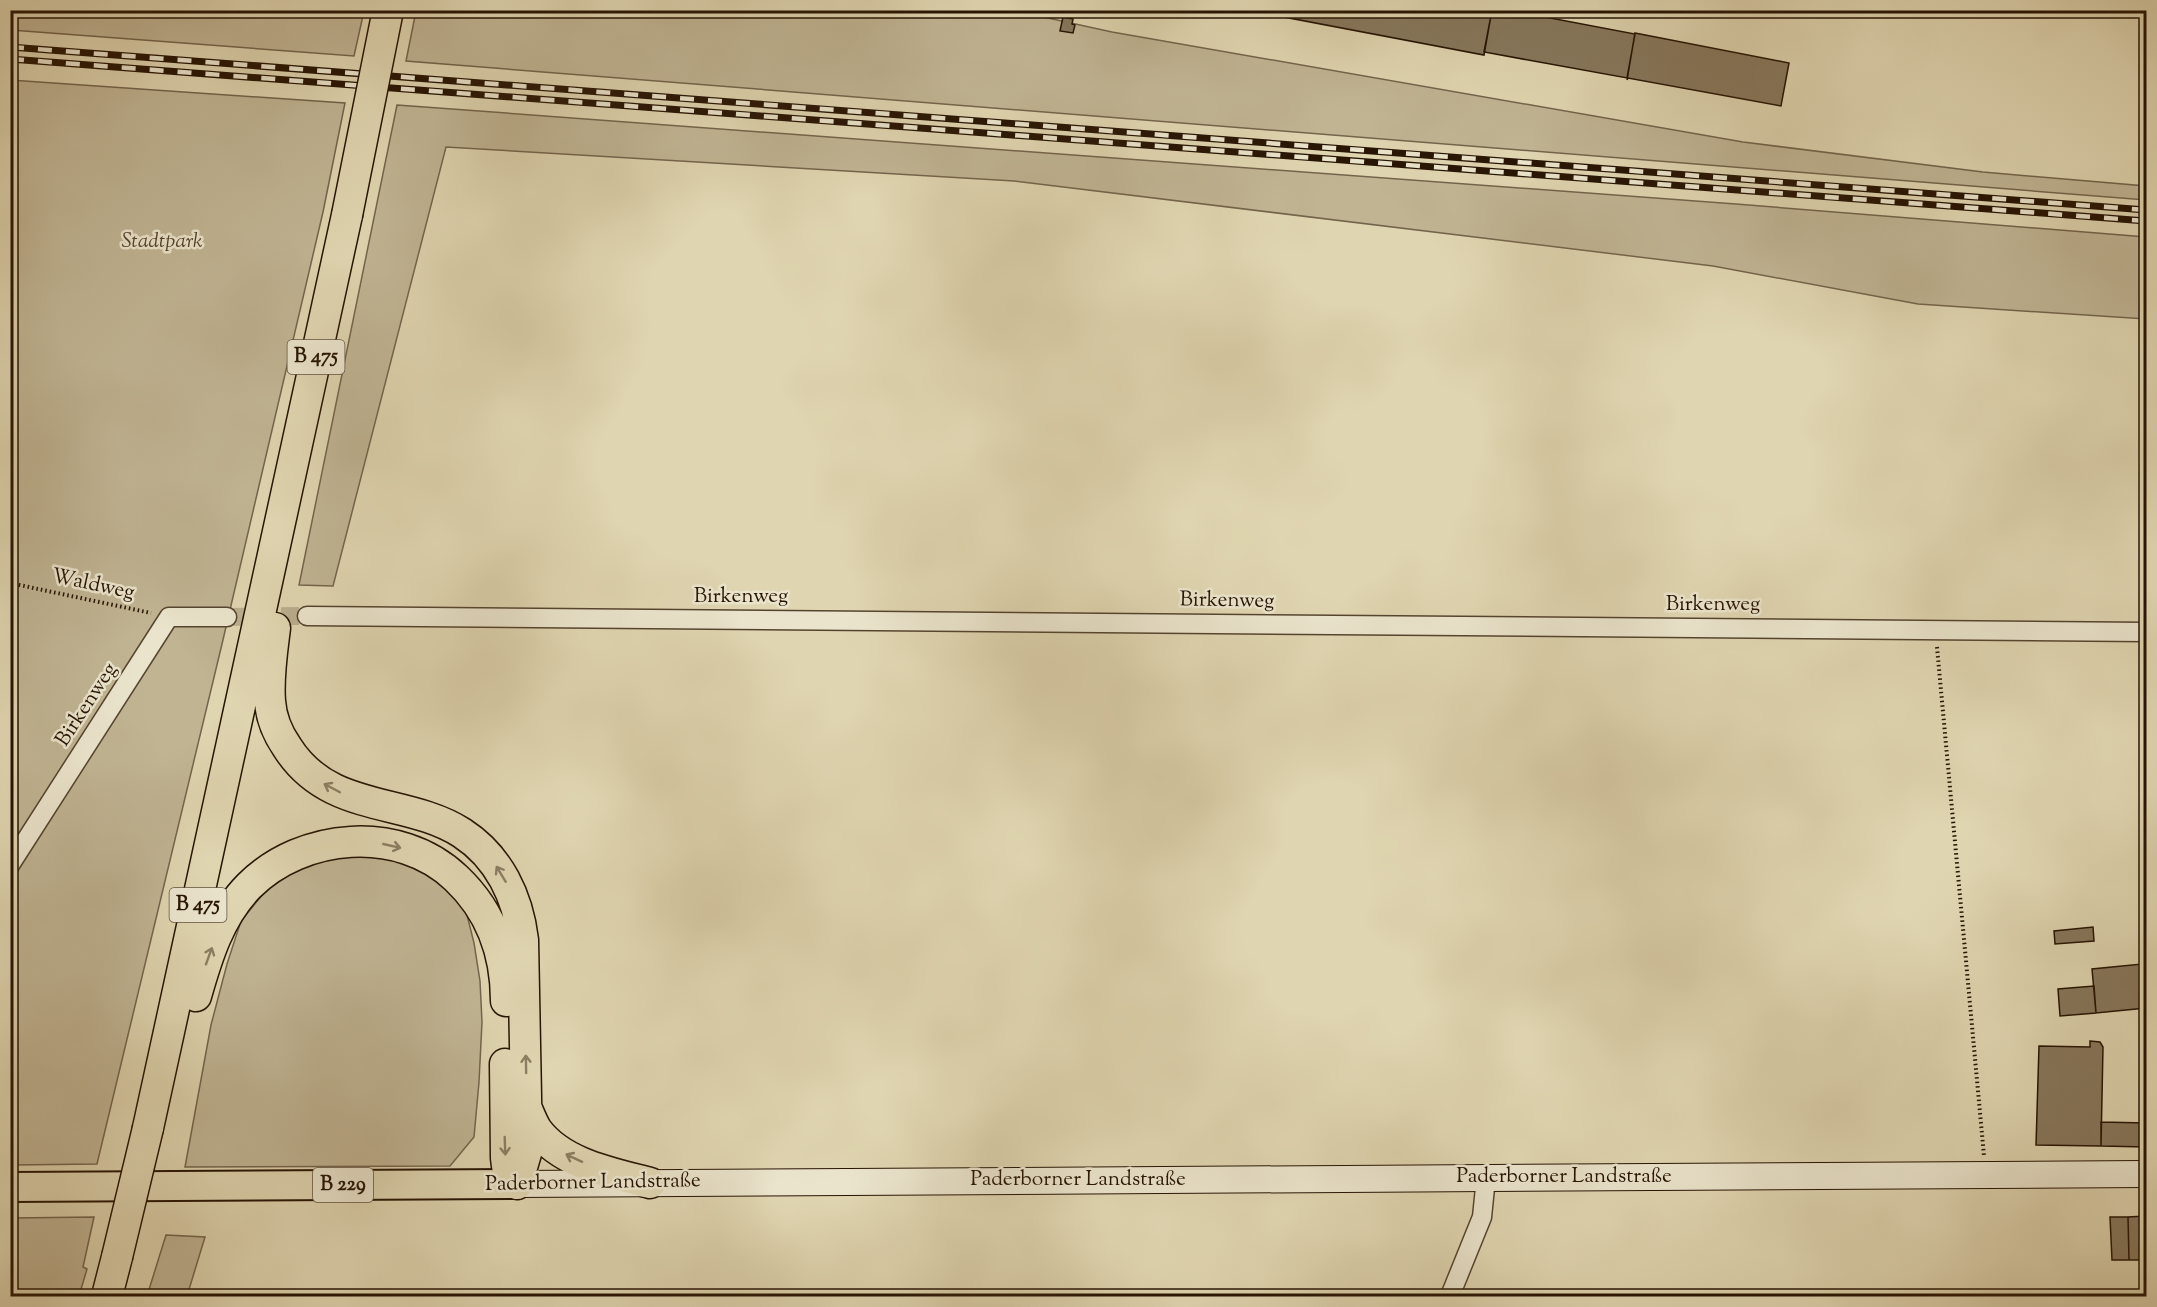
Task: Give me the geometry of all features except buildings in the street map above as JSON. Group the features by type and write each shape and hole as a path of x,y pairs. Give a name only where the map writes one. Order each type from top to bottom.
{"highway":[{"name":"B 475","path":"106,1293 117,1257 162,1066 347,215 388,10"},
{"path":"286,499 296,520 278,606 271,661 270,702 274,722 293,758 316,778 347,795 445,824 476,844 495,864 512,894 521,924 524,958 527,1150 517,1184"},
{"path":"162,1066 187,1027 218,931 237,900 259,877 288,857 335,842 375,843 411,851 441,866 456,877 482,910 499,945 506,982 506,1158 507,1166 517,1184"},
{"path":"526,1107 536,1129 546,1140 564,1153 594,1167 650,1183"}],"main road":[{"name":"Paderborner Landstraße","path":"10,1187 2146,1174"}],"street":[{"path":"170,617 227,616"},
{"name":"Birkenweg","path":"307,616 2146,632"},
{"name":"Birkenweg","path":"10,865 170,617"},
{"path":"1450,1296 1482,1217 1486,1178"}],"path":[{"name":"Waldweg","path":"10,583 170,617"},
{"path":"1935,629 1982,1128"}],"green space":[{"path":"10,11 364,11 354,56 11,30"},
{"path":"416,11 1016,11 1112,32 1743,142 1983,172 2146,186 2146,200 406,61"},
{"name":"Stadtpark","path":"10,80 345,103 323,212 97,1164 11,1165"},
{"path":"397,105 1736,204 2146,237 2146,319 1918,304 1713,266 1014,181 446,147 333,586 299,585"},
{"path":"352,854 394,859 434,877 466,911 480,981 482,1022 474,1137 450,1166 185,1167 211,1025 241,921 267,889 304,865"},
{"path":"94,1217 83,1267 87,1269 79,1296 11,1296 11,1218"},
{"path":"166,1235 205,1237 187,1296 147,1296"}],"tunnel":[{"path":"227,617 307,616"}],"railway":[{"path":"10,47 2146,210"},
{"path":"10,59 2146,221"}]}
